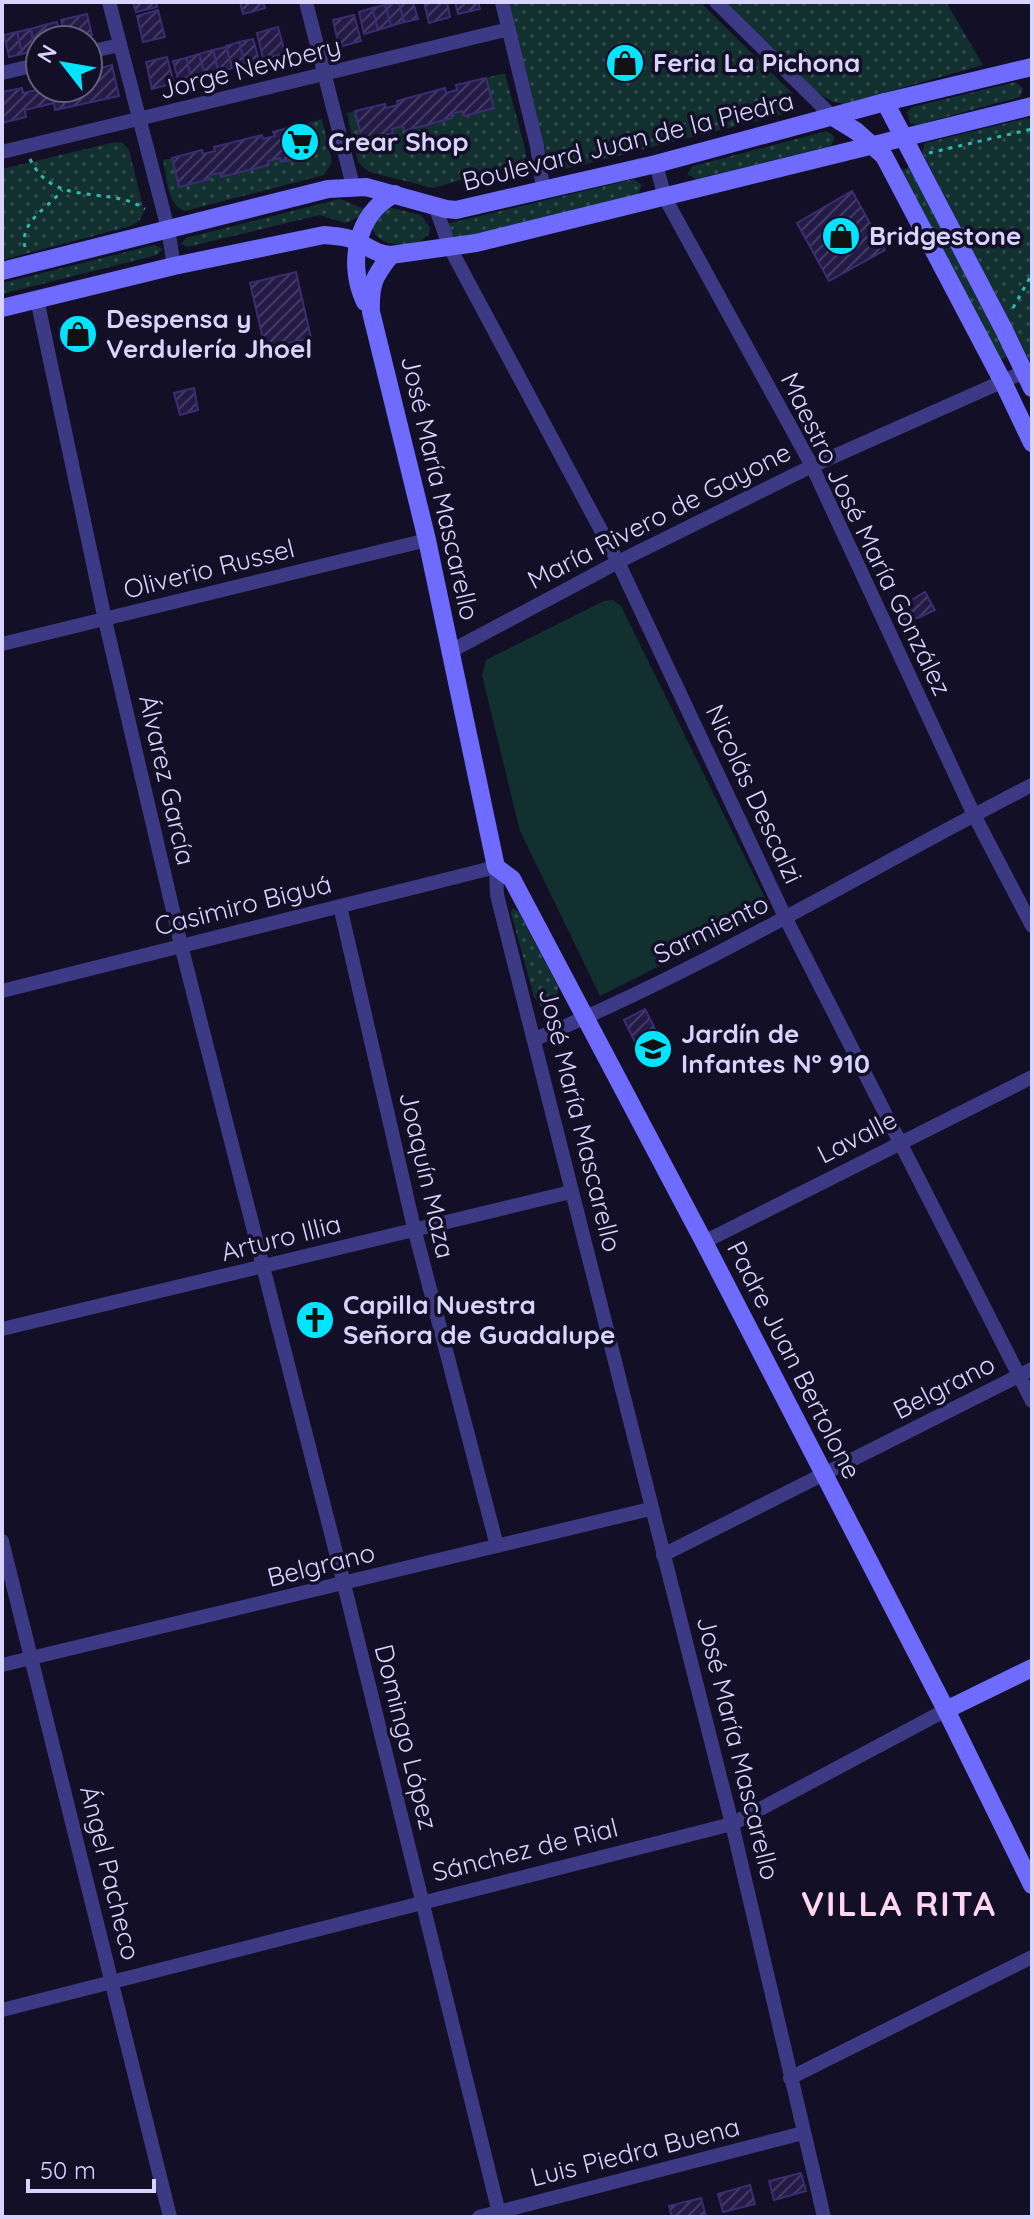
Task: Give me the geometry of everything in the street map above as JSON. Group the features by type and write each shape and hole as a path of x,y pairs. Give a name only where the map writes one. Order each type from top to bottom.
{"main road":[{"name":"Boulevard Juan de la Piedra","path":"2,271 328,189 353,186 456,210 656,164 885,102 1032,67"},
{"path":"885,102 1028,380"},
{"path":"2,308 174,266 324,235 358,241 377,254 450,248 1032,106"},
{"path":"833,117 856,131 884,156 1029,431"},
{"path":"358,241 373,209 395,194"},
{"name":"José María Mascarello","path":"358,241 356,259 363,297 371,312 427,540 496,867"},
{"path":"371,312 370,288 391,255"},
{"name":"Padre Juan Bertolone","path":"496,867 512,879 587,1018 946,1710 1032,1885"},
{"name":"Sánchez de Rial","path":"946,1710 1032,1668"}],"street":[{"path":"109,2 168,229 174,266"},
{"path":"306,2 353,186"},
{"path":"502,2 537,146 543,189"},
{"path":"716,2 833,117"},
{"name":"Jorge Newbery","path":"2,152 509,29"},
{"path":"104,48 120,45"},
{"path":"2,73 24,68"},
{"name":"Maestro José María González","path":"656,164 665,198 812,466 974,815 1032,926"},
{"name":"Nicolás Descalzi","path":"435,206 450,248 618,562 786,919 900,1141 1026,1373 1032,1401"},
{"name":"Álvarez García","path":"37,299 105,620 181,945 264,1268"},
{"name":"María Rivero de Gayone","path":"451,651 618,562 812,466 1003,382 1028,380"},
{"name":"Oliverio Russel","path":"2,644 427,540"},
{"name":"Sarmiento","path":"535,1039 587,1018 786,919 1032,785"},
{"name":"Casimiro Biguá","path":"2,991 496,867"},
{"name":"José María Mascarello","path":"496,867 497,895 732,1824 824,2217"},
{"name":"Joaquín Maza","path":"340,906 414,1228 497,1546"},
{"name":"Lavalle","path":"704,1242 1032,1077"},
{"name":"Arturo Illia","path":"2,1329 571,1192"},
{"name":"Domingo López","path":"264,1268 499,2214"},
{"name":"Belgrano","path":"663,1555 1026,1373"},
{"name":"Belgrano","path":"2,1665 650,1509"},
{"name":"Ángel Pacheco","path":"2,1541 170,2217"},
{"name":"Sánchez de Rial","path":"2,2010 732,1824 946,1710"},
{"path":"790,2078 1032,1957"},
{"name":"Luis Piedra Buena","path":"479,2217 803,2133"}],"path":[{"path":"913,156 1032,129"},
{"path":"24,147 33,165 51,184 62,190 79,195 116,198 137,203 145,209"},
{"path":"25,249 23,239 30,223 62,190"},
{"path":"1004,330 1032,274"}],"green space":[{"path":"508,2 700,2 793,94 788,113 565,169 552,163 546,153"},
{"path":"726,2 946,2 983,65 844,104 831,101 814,91"},
{"path":"505,73 525,149 523,163 433,188 369,172 358,162 347,113 355,111 362,140 403,126 404,130 452,118 451,114 462,111 464,116 493,108 486,78"},
{"path":"1015,82 1023,88 1020,97 916,125 910,123 907,112 912,107"},
{"path":"1027,118 1032,120 1032,365 922,152 925,143"},
{"path":"322,119 332,162 324,175 185,211 171,197 163,160 172,158 180,187 210,180 209,175 220,173 221,176 269,165 268,161 280,158 281,162 310,155 303,124"},
{"path":"827,131 835,137 831,146 696,179 687,174 693,166"},
{"path":"115,142 123,143 129,150 144,211 140,220 131,226 2,260 2,169"},
{"path":"909,167 1008,356 999,361 901,171"},
{"path":"634,179 642,185 638,194 455,240 446,224"},
{"path":"340,199 367,210 362,216 345,223 320,215 187,247 181,244 186,238"},
{"path":"388,207 421,215 430,227 429,234 418,243 393,244 382,240 373,231 373,224"},
{"path":"154,245 163,249 157,255 2,294 2,283"},
{"path":"613,600 621,606 771,910 600,996 520,831 482,675 486,660 604,601"},
{"path":"512,908 518,911 558,986 558,999 552,1008 542,1007 534,997"}],"building":[{"path":"133,2 156,2 157,7 136,12"},
{"path":"240,2 263,2 265,8 243,14"},
{"path":"399,2 404,22 391,26 385,5"},
{"path":"399,2 413,2 418,19 404,22"},
{"path":"424,2 447,2 450,17 429,23"},
{"path":"455,2 478,2 480,9 458,14"},
{"path":"385,5 391,26 378,30 372,8"},
{"path":"372,8 378,30 364,34 359,12"},
{"path":"158,10 165,37 143,42 137,16"},
{"path":"87,14 89,24 62,24 61,20"},
{"path":"354,15 361,41 339,47 333,20"},
{"path":"278,27 285,53 263,59 257,33"},
{"path":"24,30 22,54 17,32"},
{"path":"17,32 22,54 9,57 4,35"},
{"path":"253,39 259,60 245,64 239,42"},
{"path":"239,42 245,64 232,68 226,46"},
{"path":"226,47 232,68 219,72 213,50"},
{"path":"213,50 218,72 205,75 199,54"},
{"path":"199,54 205,75 192,79 186,58"},
{"path":"167,57 174,83 152,89 146,62"},
{"path":"186,58 192,79 179,83 173,61"},
{"path":"112,65 119,96 104,99 104,67"},
{"path":"486,78 494,108 464,116 462,111 451,114 452,118 404,131 403,126 392,129 393,133 362,141 355,111 385,104 386,108 398,105 397,101 445,88 446,93 457,90 456,85"},
{"path":"22,88 24,104 50,104 25,110 26,117 2,123 2,92"},
{"path":"54,104 82,104 55,110"},
{"path":"303,124 311,155 281,162 280,158 268,161 269,165 221,177 220,173 209,175 210,179 179,187 172,158 202,150 203,154 215,151 214,147 262,135 263,139 275,136 273,132"},
{"name":"Bridgestone","path":"852,191 885,250 829,281 797,223"},
{"path":"296,272 311,338 265,348 250,283"},
{"name":"Despensa y Verdulería Jhoel","path":"91,319 96,341 65,349 59,328"},
{"path":"194,388 198,410 180,415 174,393"},
{"path":"925,592 935,610 918,618 904,619 900,612 905,604"},
{"name":"Jardín de Infantes N° 910","path":"645,1009 665,1049 644,1060 624,1020"},
{"path":"801,2173 806,2191 774,2200 769,2181"},
{"path":"750,2185 755,2204 723,2212 718,2194"},
{"path":"701,2198 706,2216 672,2217 669,2206"}],"place":[{"name":"Feria La Pichona","path":"625,63"},
{"name":"Crear Shop","path":"300,142"},
{"name":"Bridgestone","path":"841,236"},
{"name":"Despensa y Verdulería Jhoel","path":"78,334"},
{"name":"Jardín de Infantes N° 910","path":"653,1049"},
{"name":"Capilla Nuestra Señora de Guadalupe","path":"315,1320"}],"district":[{"name":"VILLA RITA","path":"899,1904"}]}
